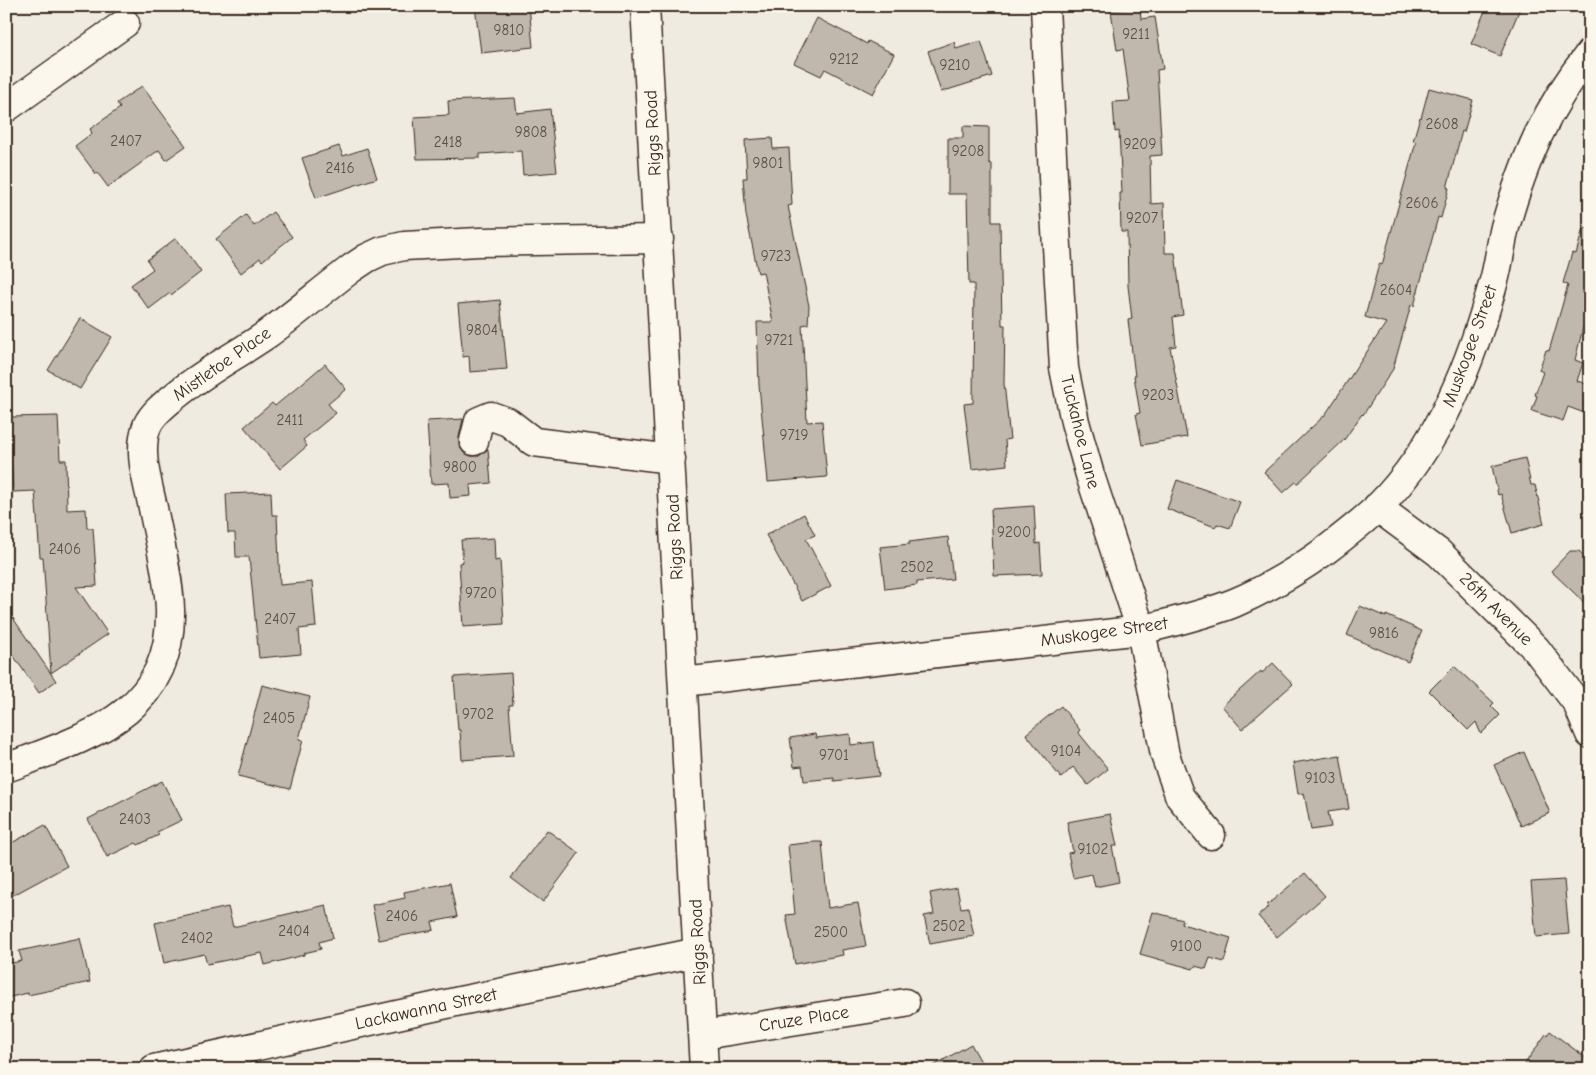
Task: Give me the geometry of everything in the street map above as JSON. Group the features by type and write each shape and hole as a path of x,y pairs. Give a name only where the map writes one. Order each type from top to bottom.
{"street":[{"name":"Riggs Road","path":"645,6 704,1069"},
{"name":"Tuckahoe Lane","path":"1046,6 1053,177 1064,368 1075,422 1090,475 1141,630 1164,756 1180,797 1211,835"},
{"path":"6,108 125,23"},
{"name":"Muskogee Street","path":"683,682 1141,630 1198,616 1234,603 1266,589 1306,565 1349,533 1377,507 1415,464 1441,422 1460,381 1480,327 1496,276 1504,230 1518,181 1536,137 1576,70 1590,53"},
{"name":"Mistletoe Place","path":"6,768 65,746 99,730 126,712 148,690 161,666 168,645 170,608 143,445 147,426 160,408 196,379 266,335 352,268 367,258 382,252 404,246 479,242 659,239"},
{"path":"474,441 479,421 491,416 508,422 534,442 671,459"},
{"name":"26th Avenue","path":"1377,507 1439,552 1536,649 1577,703 1590,734"},
{"name":"Lackawanna Street","path":"154,1069 460,1001 698,952"},
{"name":"Cruze Place","path":"703,1035 905,1003"}],"building":[{"path":"475,6 529,6 533,47 481,53"},
{"path":"1487,6 1521,6 1500,56 1471,44"},
{"path":"1140,7 1141,19 1155,17 1163,69 1157,70 1162,155 1150,156 1151,204 1164,203 1165,253 1175,253 1183,315 1173,317 1176,346 1170,347 1187,437 1142,445 1136,414 1140,413 1128,320 1132,319 1128,286 1127,232 1121,232 1120,193 1122,193 1119,131 1115,132 1113,102 1130,101 1123,49 1117,50 1111,11"},
{"path":"817,18 867,44 868,41 894,54 873,94 825,69 821,76 794,63"},
{"path":"981,41 992,76 941,92 928,51 954,42 956,49"},
{"path":"142,86 186,146 166,160 159,150 108,187 75,146 92,133 90,129 120,108 117,103"},
{"path":"1429,88 1473,100 1464,132 1462,131 1441,218 1438,217 1414,306 1411,305 1393,369 1344,440 1298,483 1296,482 1283,493 1264,472 1325,415 1386,323 1365,317 1379,264 1382,265 1416,142 1413,141"},
{"path":"515,98 517,113 550,109 557,172 523,175 521,151 480,154 480,158 417,159 414,117 449,115 448,101"},
{"path":"963,126 989,127 989,163 992,164 992,222 1000,222 1002,325 1005,325 1004,383 1010,439 1005,440 1007,465 972,469 964,404 973,403 974,284 969,284 967,194 948,194 948,138 963,138"},
{"path":"772,138 773,149 789,148 792,205 788,206 809,306 808,324 802,325 807,422 822,421 827,477 768,482 759,385 757,322 773,322 763,272 758,273 746,215 743,178 747,178 745,140"},
{"path":"339,146 343,156 367,148 377,178 316,198 302,158"},
{"path":"273,212 292,237 262,261 260,258 241,273 216,239 246,215 254,226"},
{"path":"1583,228 1590,229 1590,316 1586,315 1575,360 1583,363 1577,381 1590,385 1590,415 1568,407 1563,421 1532,411 1543,372 1539,370 1546,350 1549,351 1568,285 1563,283 1572,253 1576,254"},
{"path":"176,238 201,272 149,309 131,285 153,269 147,260"},
{"path":"500,300 507,369 470,372 469,356 463,357 458,304"},
{"path":"80,318 112,337 80,389 48,370"},
{"path":"325,364 346,389 328,404 336,413 303,440 307,446 280,469 244,427 272,403 275,406"},
{"path":"58,416 60,460 66,460 67,510 86,509 87,528 93,528 97,586 76,587 108,634 51,673 43,557 40,557 35,491 13,492 9,417"},
{"path":"463,419 459,446 464,453 471,456 479,456 488,449 491,483 470,485 471,496 450,498 449,483 431,484 427,421"},
{"path":"1525,458 1531,485 1535,485 1544,524 1512,533 1501,494 1498,495 1492,466"},
{"path":"1177,480 1240,502 1230,528 1217,524 1215,527 1167,509"},
{"path":"271,492 272,515 277,515 280,585 312,582 316,627 299,629 301,654 259,658 249,557 236,557 235,533 228,533 226,494"},
{"path":"1034,506 1036,544 1040,543 1042,574 994,576 991,509"},
{"path":"804,514 815,535 806,539 831,586 802,601 766,535"},
{"path":"948,537 953,579 917,582 917,585 885,589 880,547"},
{"path":"494,538 495,561 500,560 504,624 463,627 459,563 463,562 461,540"},
{"path":"1570,551 1579,551 1590,562 1590,608 1551,571"},
{"path":"1360,606 1422,631 1408,662 1347,635"},
{"path":"6,608 56,681 39,693 6,645"},
{"path":"1273,663 1293,684 1242,729 1222,706 1261,671 1262,673"},
{"path":"1454,666 1494,703 1491,706 1500,715 1481,734 1476,722 1468,730 1429,691"},
{"path":"511,673 513,705 509,705 513,756 462,760 454,677"},
{"path":"262,685 310,697 299,739 303,740 290,789 238,776"},
{"path":"1061,706 1080,730 1078,732 1108,769 1088,785 1073,767 1061,778 1026,734"},
{"path":"815,734 816,738 850,734 851,745 874,742 879,776 834,781 834,778 804,781 802,766 794,767 790,738"},
{"path":"1524,752 1550,813 1521,826 1494,765"},
{"path":"1340,755 1349,809 1328,812 1331,827 1311,830 1304,793 1298,794 1293,763"},
{"path":"162,781 182,820 157,832 159,835 138,845 136,843 107,857 88,819"},
{"path":"1110,814 1117,846 1112,846 1119,882 1095,887 1092,874 1073,878 1068,853 1073,852 1067,822"},
{"path":"45,825 67,866 6,899 6,846"},
{"path":"547,830 579,853 543,902 511,878"},
{"path":"822,842 828,908 858,903 866,946 842,950 843,955 795,964 786,915 795,914 788,845"},
{"path":"1305,873 1325,896 1277,937 1258,916 1268,907 1267,905"},
{"path":"1564,880 1569,934 1536,937 1531,882"},
{"path":"450,883 457,917 432,922 434,930 379,940 372,905 405,898 404,892"},
{"path":"957,888 961,908 968,907 974,936 930,944 924,916 934,914 930,893"},
{"path":"326,905 333,938 319,942 321,949 265,965 262,953 207,964 204,954 164,963 155,923 228,907 233,927"},
{"path":"1153,912 1183,920 1182,924 1231,938 1224,962 1210,958 1206,969 1195,966 1193,969 1140,954"},
{"path":"80,938 90,982 6,998 6,964 22,961 19,951"},
{"path":"1550,1031 1590,1061 1590,1069 1521,1069"},
{"path":"971,1044 985,1069 928,1069"}]}
